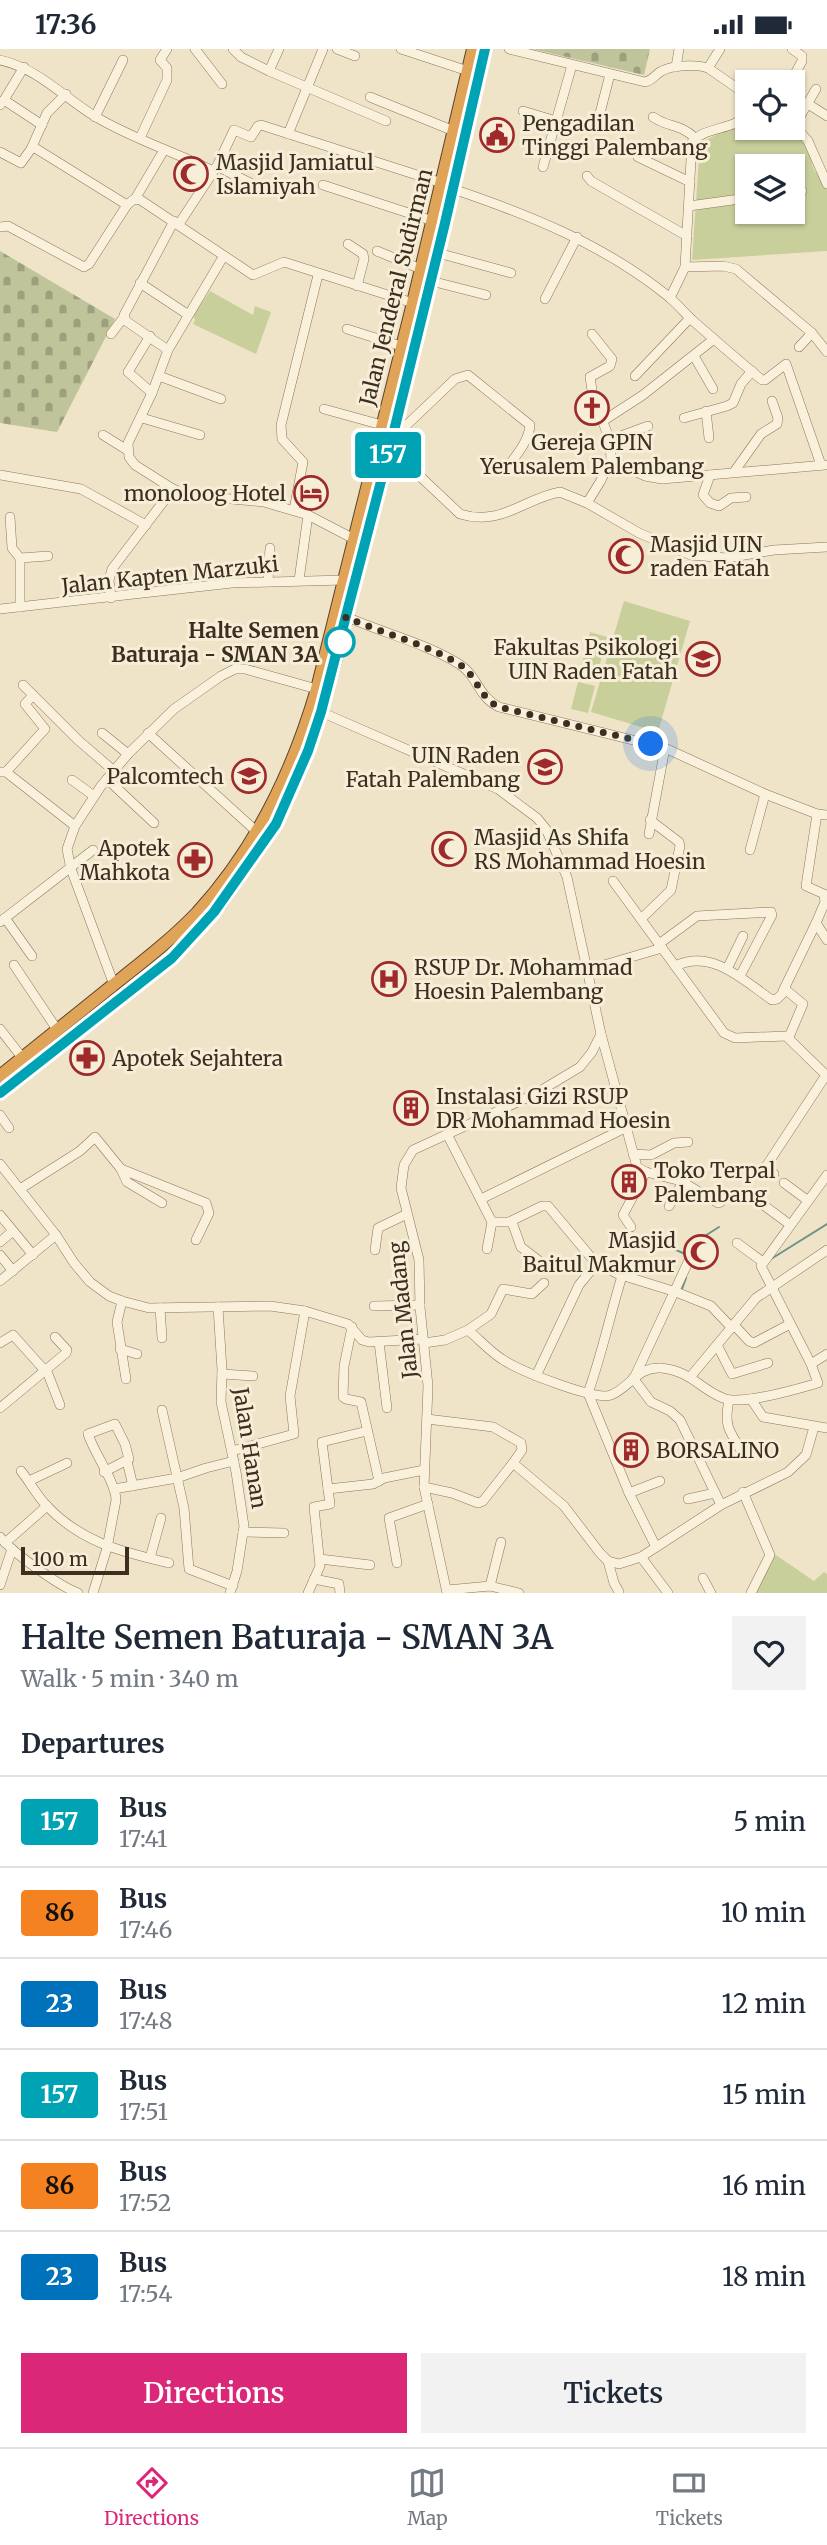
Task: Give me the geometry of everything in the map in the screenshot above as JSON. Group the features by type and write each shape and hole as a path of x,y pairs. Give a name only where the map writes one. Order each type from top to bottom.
{"highway":[{"name":"Jalan Jenderal Sudirman","path":"0,1076 58,1031 79,1023 172,958 220,905 276,824 308,751 321,712 391,443 438,253 454,131 464,111 473,49"},
{"name":"Jalan Jenderal Sudirman","path":"0,1093 31,1069 114,985 155,953 197,912 257,832 295,753 317,689 433,221 447,186 464,111 485,49"}],"street":[{"path":"140,138 167,80 167,68 160,60 167,49"},
{"path":"195,49 222,83"},
{"path":"233,49 269,71 386,121"},
{"path":"269,71 279,49"},
{"path":"288,134 323,49"},
{"path":"337,49 355,56"},
{"path":"401,49 468,71"},
{"path":"509,49 645,82 664,70 701,66 735,87"},
{"path":"676,68 679,49"},
{"path":"708,68 720,49"},
{"path":"792,49 802,56 797,70"},
{"path":"0,60 24,67 66,94 95,117 164,150 252,184"},
{"path":"95,117 123,60"},
{"path":"543,167 572,65"},
{"path":"24,67 2,103 42,125"},
{"path":"596,129 610,74"},
{"path":"805,108 816,89"},
{"path":"0,152 19,163 31,149 47,113 66,94"},
{"path":"370,97 454,131"},
{"path":"808,104 827,116"},
{"path":"523,111 556,121"},
{"path":"653,117 665,124 684,128 695,138"},
{"path":"670,298 685,267 691,145 695,138 735,124"},
{"path":"111,334 124,317 140,283 176,222 215,169 234,130 251,137 261,125 447,186 577,237 670,298 714,339 765,380 787,365 824,465 678,479 654,478 630,471 611,460"},
{"path":"805,137 826,180"},
{"path":"31,149 35,148 131,202 141,200 253,275 284,262 413,303"},
{"path":"0,227 8,226 84,267 89,264 164,150"},
{"path":"638,157 690,182"},
{"path":"587,176 591,181 687,236"},
{"path":"323,185 433,221"},
{"path":"689,206 735,200"},
{"path":"545,299 577,237"},
{"path":"348,244 363,254 357,286"},
{"path":"377,251 421,269"},
{"path":"438,253 511,273"},
{"path":"223,257 168,350 142,418 128,443 127,450 133,463 173,489 197,498 237,498 294,510 354,540"},
{"path":"685,267 723,266 736,269 812,333 827,352"},
{"path":"312,469 282,439 281,425 318,275"},
{"path":"431,281 486,295"},
{"path":"140,283 187,314"},
{"path":"124,317 168,350"},
{"path":"635,376 690,318"},
{"path":"346,329 401,346"},
{"path":"799,347 812,333"},
{"path":"587,503 611,460 610,440 593,397 590,377 610,366 611,359 592,334"},
{"path":"150,336 128,372 152,393"},
{"path":"603,421 643,395 714,339"},
{"path":"694,356 713,389"},
{"path":"684,418 733,403 741,384 752,371"},
{"path":"503,472 518,452 530,425 468,375 455,379 391,443 460,514 470,517 496,515 560,492 587,503 639,533 691,555 727,558 774,550 827,547"},
{"path":"159,376 221,399"},
{"path":"734,473 761,434 777,424 778,418 772,401"},
{"path":"324,409 382,425"},
{"path":"706,411 709,438"},
{"path":"142,418 200,435"},
{"path":"610,440 649,426"},
{"path":"103,435 127,450"},
{"path":"294,510 303,462"},
{"path":"0,475 81,489 146,525"},
{"path":"710,475 703,495 710,503 719,506 731,498 747,497"},
{"path":"111,598 109,585 112,569 173,489"},
{"path":"299,580 308,515"},
{"path":"10,517 12,546 20,558 20,607"},
{"path":"268,582 270,548"},
{"path":"20,558 47,556"},
{"name":"Jalan Kapten Marzuki","path":"0,609 268,582 344,580"},
{"path":"346,617 459,665 476,682 485,698 499,707 665,748 765,795 822,814 806,885 824,894 825,902 777,999 771,1000 727,969 698,960 687,960 675,966"},
{"path":"114,985 70,867 68,846 75,826 94,796 128,754 174,709 235,669 245,669 317,689"},
{"path":"23,685 78,740 114,771"},
{"path":"33,695 25,704 46,729 3,772 75,826"},
{"path":"321,712 498,789 537,818 546,829 566,877 601,1034 637,1167 682,1182 718,1203 721,1202"},
{"path":"102,733 128,754"},
{"path":"148,733 257,832"},
{"path":"649,834 665,748"},
{"path":"107,779 154,823"},
{"path":"72,780 94,796"},
{"path":"750,849 765,795"},
{"path":"640,919 671,891 680,846 679,842 650,820"},
{"path":"32,956 2,920 93,850"},
{"path":"613,881 728,1036 789,1037 826,1075 765,1168 774,1174"},
{"path":"587,970 661,946 697,916 771,912 772,915 740,976"},
{"path":"816,923 827,940"},
{"path":"727,969 743,936"},
{"path":"14,965 58,1031"},
{"path":"783,991 786,990 803,1004 789,1037"},
{"path":"0,1029 31,1069"},
{"name":"Jalan Madang","path":"447,1591 424,1487 428,1386 420,1305 419,1260 401,1188 404,1165 413,1150 535,1094 580,1067 601,1034"},
{"path":"0,1115 9,1128"},
{"path":"481,1199 625,1128"},
{"path":"447,1136 492,1222 487,1249"},
{"path":"20,1189 80,1151 95,1137 127,1182 162,1203"},
{"path":"633,1154 653,1155 674,1143 688,1142"},
{"path":"0,1164 90,1282 122,1301 160,1308 270,1306 305,1311 333,1319 352,1327 362,1340 424,1341 445,1340 468,1330 491,1314 503,1289 532,1294 544,1283"},
{"path":"121,1170 206,1203 209,1213 196,1240"},
{"path":"631,1227 623,1215 646,1172"},
{"path":"634,1377 661,1368 691,1376 729,1400 751,1399 818,1383 811,1364 761,1269 789,1224 827,1175"},
{"path":"669,1206 682,1182"},
{"path":"784,1183 807,1200"},
{"path":"754,1198 789,1224"},
{"path":"492,1222 510,1221 542,1206 548,1206 598,1262 622,1276 676,1292 711,1307 749,1341 754,1343 790,1324"},
{"path":"375,1250 378,1228 407,1214"},
{"path":"0,1215 33,1255"},
{"path":"510,1221 521,1247 538,1259"},
{"path":"0,1242 13,1231"},
{"path":"0,1281 56,1235"},
{"path":"737,1243 763,1262"},
{"path":"691,1376 756,1299 827,1250"},
{"path":"0,1255 13,1271"},
{"path":"468,1330 504,1361 536,1376 607,1397 620,1391 634,1377 690,1258"},
{"path":"536,1376 579,1285 598,1262"},
{"path":"622,1276 589,1393 629,1493 656,1546"},
{"path":"122,1301 117,1322 125,1379"},
{"path":"373,1306 420,1305"},
{"name":"Jalan Hanan","path":"218,1307 222,1410 233,1456 243,1532 231,1589"},
{"path":"160,1308 162,1338"},
{"path":"114,1489 177,1478 294,1434 290,1396 305,1311"},
{"path":"352,1327 344,1366 344,1397 361,1402 379,1481"},
{"path":"0,1343 13,1335 46,1371 60,1405"},
{"path":"0,1408 67,1352 54,1337"},
{"path":"379,1342 387,1408"},
{"path":"717,1345 732,1374 768,1363"},
{"path":"120,1349 136,1354"},
{"path":"811,1364 827,1354"},
{"path":"222,1374 253,1376"},
{"path":"634,1377 651,1402 670,1411 680,1420 721,1505"},
{"path":"751,1399 763,1417 827,1428"},
{"path":"729,1400 726,1424 741,1450"},
{"path":"162,1410 184,1508 189,1569 231,1589"},
{"path":"424,1487 452,1493 478,1503 483,1501 522,1448 516,1439 493,1427 427,1419"},
{"path":"93,1593 107,1548 116,1500 114,1489 88,1437 90,1432 117,1425 128,1457 133,1486"},
{"path":"608,1561 620,1563 641,1557 743,1492 789,1472 806,1455 814,1427"},
{"path":"308,1593 320,1559 314,1509 317,1505 330,1504 322,1441 367,1431"},
{"path":"104,1472 127,1461"},
{"path":"29,1481 68,1463"},
{"path":"513,1463 564,1506 608,1561 619,1592"},
{"path":"328,1489 379,1481 424,1469"},
{"path":"21,1471 47,1506 71,1526 107,1548 169,1563"},
{"path":"629,1493 660,1481"},
{"path":"743,1492 770,1555 751,1593"},
{"path":"688,1499 715,1493"},
{"path":"397,1563 389,1518 428,1504"},
{"path":"0,1585 4,1542 47,1506"},
{"path":"150,1558 161,1518"},
{"path":"243,1532 284,1533"},
{"path":"4,1542 72,1592"},
{"path":"490,1586 501,1542"},
{"path":"641,1557 668,1593"},
{"path":"320,1559 370,1565"},
{"path":"703,1578 711,1593"},
{"path":"314,1580 339,1584 340,1593"},
{"path":"447,1591 490,1586 519,1593"}],"green space":[{"path":"532,49 650,49 644,75"},
{"path":"735,125 735,140 805,140 814,170 827,186 827,251 692,260 700,143"},
{"path":"0,251 115,319 57,432 0,423"},
{"path":"210,291 253,315 255,306 271,312 256,354 193,324 193,316"},
{"path":"624,601 690,621 658,732 591,712"},
{"path":"590,632 607,637 597,675 580,670"},
{"path":"578,682 595,686 588,713 571,709"},
{"path":"773,1553 814,1581 824,1572 827,1574 827,1593 753,1593"}],"waterway":[{"path":"771,1259 827,1224"},
{"path":"692,1255 697,1241 719,1227"},
{"path":"652,1239 685,1254"},
{"path":"682,1289 686,1278"}],"bus line":[{"name":"157","path":"0,1093 172,958 220,905 276,824 308,751 321,712 392,439 485,49"}],"place":[{"name":"Pengadilan Tinggi Palembang","path":"497,135"},
{"name":"Masjid Jamiatul Islamiyah","path":"191,174"},
{"name":"Gereja GPIN Yerusalem Palembang","path":"592,408"},
{"name":"monoloog Hotel","path":"311,493"},
{"name":"Masjid UIN raden Fatah","path":"626,556"},
{"name":"Halte Semen Baturaja - SMAN 3A","path":"340,642"},
{"name":"Fakultas Psikologi UIN Raden Fatah","path":"703,659"},
{"name":"UIN Raden Fatah Palembang","path":"545,767"},
{"name":"Palcomtech","path":"249,776"},
{"name":"Masjid As Shifa RS Mohammad Hoesin","path":"449,849"},
{"name":"Apotek Mahkota","path":"195,860"},
{"name":"RSUP Dr. Mohammad Hoesin Palembang","path":"389,979"},
{"name":"Apotek Sejahtera","path":"87,1058"},
{"name":"Instalasi Gizi RSUP DR Mohammad Hoesin","path":"411,1108"},
{"name":"Toko Terpal Palembang","path":"629,1182"},
{"name":"Masjid Baitul Makmur","path":"701,1252"},
{"name":"BORSALINO","path":"631,1450"}],"route":[{"path":"340,642 346,617 459,665 469,673 485,698 499,707 651,744"}]}
